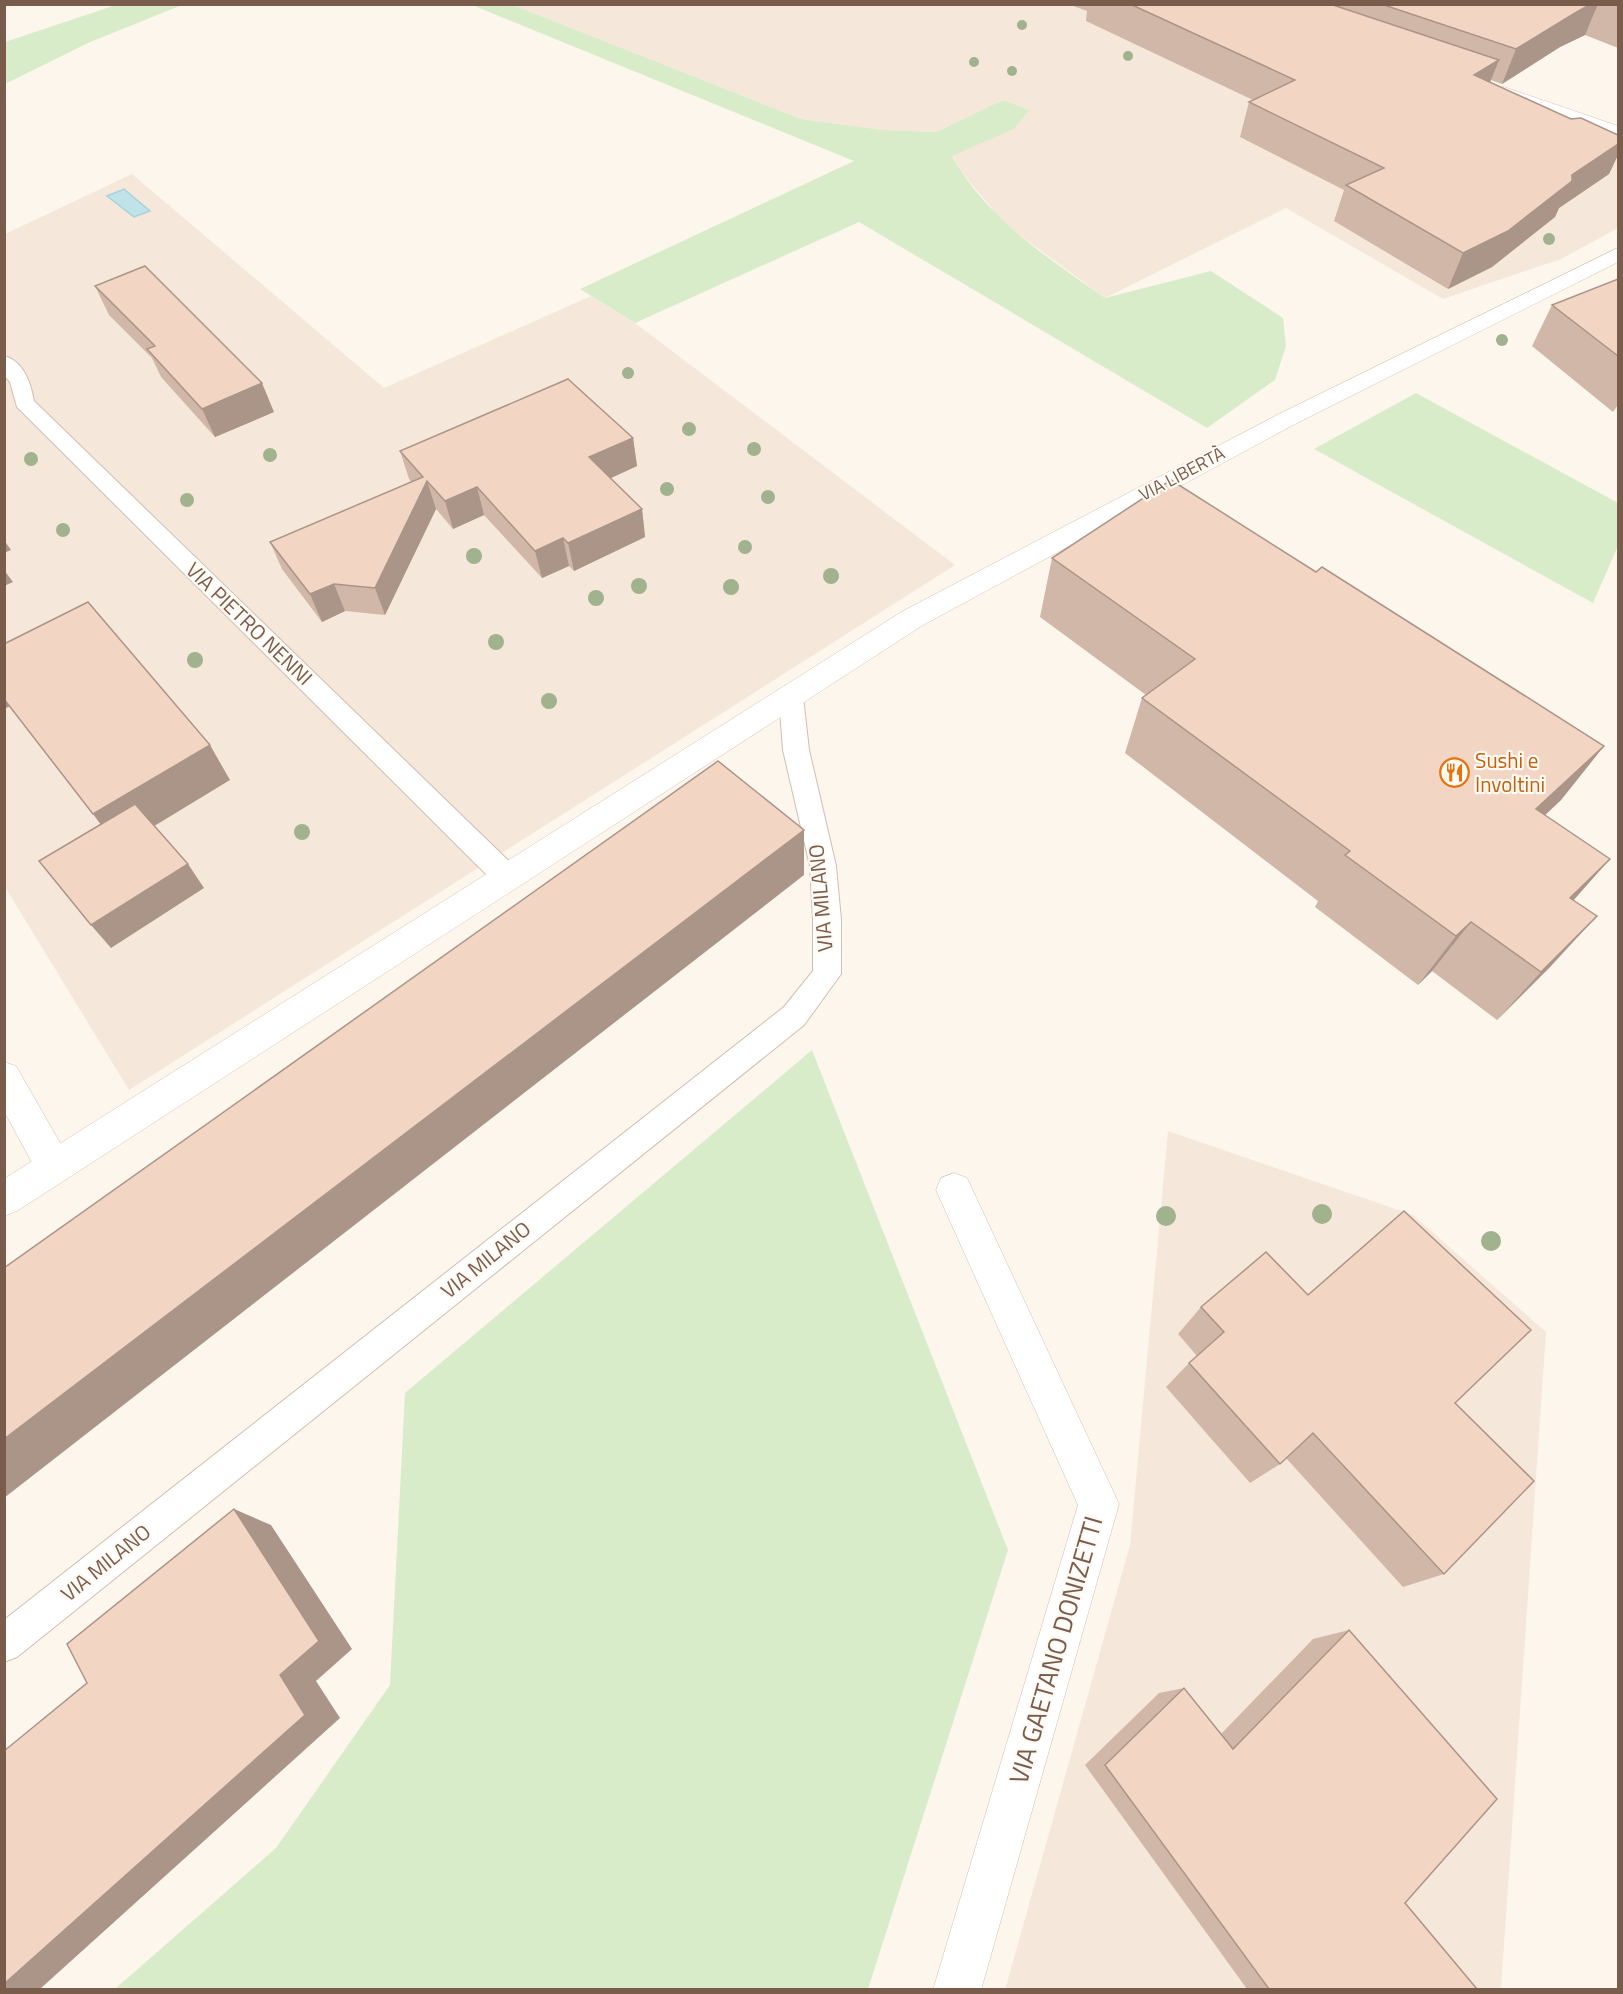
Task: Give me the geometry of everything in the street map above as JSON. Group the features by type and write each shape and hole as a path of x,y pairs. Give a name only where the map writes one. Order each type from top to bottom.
{"street":[{"path":"1486,87 1618,132"},
{"name":"VIA LIBERTÀ","path":"791,697 924,612 1287,419 1618,254"},
{"name":"VIA LIBERTÀ","path":"1583,271 1618,273"},
{"path":"4,1199 791,697"},
{"path":"4,1077 54,1167"},
{"name":"VIA GAETANO DONIZETTI","path":"954,1190 1099,1504 957,1989"}],"lane":[{"name":"VIA PIETRO NENNI","path":"4,362 20,381 24,403 508,878"},
{"name":"VIA MILANO","path":"4,1644 794,1016 826,974 827,920 823,866 796,750 791,697"}],"shaded area":[{"path":"513,5 1206,5 1618,150 1618,228 1561,259 1443,299 1286,208 1105,298 1005,224 963,174 952,155 1014,129 1028,110 1003,100 936,132 883,130 801,119"},
{"path":"132,174 384,388 591,296 635,323 955,565 129,1090 5,887 5,234"},
{"path":"1168,1131 1413,1215 1546,1332 1501,1989 1005,1990 1130,1545"}],"green space":[{"path":"119,4 182,5 88,43 5,84 5,42"},
{"path":"472,5 513,5 801,119 883,130 936,132 1003,100 1029,110 1014,129 952,156 982,199 1000,218 1041,252 1105,298 1211,271 1283,318 1286,346 1275,380 1207,428 859,222 635,323 580,289 854,161"},
{"path":"1416,393 1618,503 1618,546 1593,603 1314,449"},
{"path":"812,1050 1008,1550 868,1989 115,1989 276,1848 390,1685 405,1393"}],"water":[{"path":"124,189 150,211 134,217 107,196"}],"building":[{"path":"1130,4 1330,4 1499,60 1474,75 1571,119 1581,118 1618,135 1618,144 1572,175 1572,181 1508,231 1463,253 1346,185 1384,168 1249,102 1295,80"},
{"path":"1381,4 1591,4 1516,49"},
{"path":"145,266 262,383 202,409 147,349 155,346 95,286"},
{"path":"1618,279 1618,356 1552,305"},
{"path":"568,379 633,438 589,457 642,509 568,543 563,538 535,551 477,487 445,501 427,481 375,588 334,584 310,594 270,542 423,477 400,451"},
{"path":"1171,480 1316,572 1322,567 1604,746 1536,809 1610,859 1570,898 1597,916 1541,972 1471,922 1456,936 1345,855 1350,851 1142,698 1195,659 1052,558"},
{"path":"88,602 210,745 93,814 4,699 4,641 6,643"},
{"path":"718,761 804,830 4,1439 4,1268"},
{"path":"135,804 188,864 91,925 39,861"},
{"path":"1404,1211 1531,1330 1455,1403 1534,1481 1444,1574 1313,1433 1280,1464 1189,1363 1224,1332 1201,1307 1266,1252 1308,1295"},
{"path":"234,1509 319,1641 280,1675 305,1715 4,1984 4,1751 87,1683 67,1644"},
{"path":"1349,1630 1497,1799 1405,1903 1477,1989 1269,1989 1105,1765 1184,1688 1233,1749"}],"place":[{"name":"Sushi e Involtini","path":"1454,773"}]}
